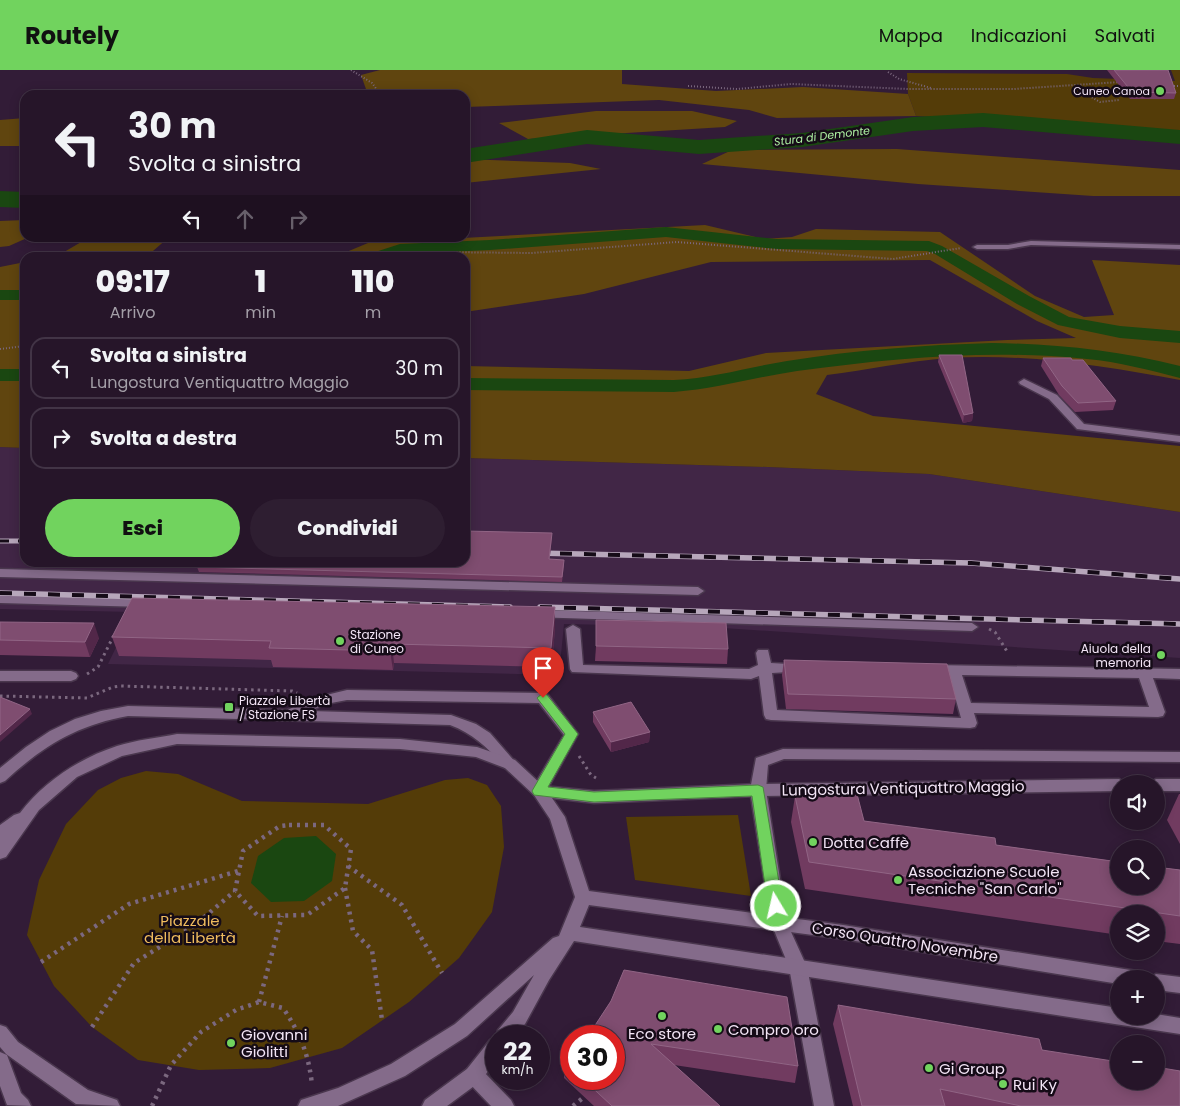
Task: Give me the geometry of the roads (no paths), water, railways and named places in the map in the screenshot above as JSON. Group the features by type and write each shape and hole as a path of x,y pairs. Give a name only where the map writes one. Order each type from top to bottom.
{"street":[{"path":"977,247 1008,247 1031,243 1180,247"},
{"path":"1024,382 1053,397 1081,427 1180,439"},
{"path":"0,573 698,591"},
{"path":"0,599 158,604"},
{"path":"525,614 972,627"},
{"path":"573,629 577,669 751,674 764,668 814,668"},
{"path":"763,653 771,715 970,723 954,670"},
{"path":"924,670 1180,674"},
{"path":"965,708 1158,712 1144,673"},
{"path":"0,676 70,676"},
{"path":"291,715 323,700 347,695 543,698 571,734 539,791"},
{"path":"0,777 43,743 66,729 92,718 128,711 451,720 471,726 489,739 510,764 539,791 556,817 582,897 570,933 513,1025"},
{"path":"0,834 72,773 120,751 177,739 400,744 477,752 510,764"},
{"path":"824,1106 798,967 778,923 758,790 761,762 783,754 1180,757"},
{"name":"Lungostura Ventiquattro Maggio","path":"539,791 594,797 758,790 1110,785"},
{"path":"1165,785 1180,785"},
{"path":"0,852 34,806"},
{"name":"Corso Quattro Novembre","path":"582,897 778,923 1110,975"},
{"path":"311,1105 341,1096 398,1070 461,1030 570,933 1110,1015"},
{"path":"1165,984 1180,986"},
{"path":"1165,1024 1180,1026"},
{"path":"0,1033 12,1048 83,1098 110,1106"},
{"path":"432,1106 474,1075 485,1060"},
{"path":"0,1061 14,1099 21,1106"},
{"path":"474,1075 504,1106"}],"waterway":[{"name":"Stura di Demonte","path":"470,155 587,137 699,147 802,140 913,124 983,120 1180,137"},
{"name":"Stura di Demonte","path":"0,199 20,200"},
{"path":"392,252 400,249 490,245 666,232 776,244 929,246 936,249"},
{"path":"943,253 1023,300 1064,321 1120,332 1180,337"},
{"path":"0,295 20,295"},
{"path":"470,384 674,386 700,384 788,367 846,359 942,350 992,349 1040,349 1089,353 1135,361 1180,372"},
{"path":"0,375 20,375"}],"railway":[{"path":"0,541 20,541"},
{"path":"536,553 971,563 1180,579"},
{"path":"0,593 510,607"},
{"path":"540,607 1180,624"}],"place":[{"name":"Cuneo Canoa","path":"1160,91"},
{"name":"Stazione di Cuneo","path":"340,641"},
{"name":"Aiuola della memoria","path":"1161,655"},
{"name":"Piazzale Libertà / Stazione FS","path":"229,707"},
{"name":"Dotta Caffè","path":"813,842"},
{"name":"Associazione Scuole Tecniche \"San Carlo\"","path":"898,880"},
{"name":"Eco store","path":"662,1016"},
{"name":"Compro oro","path":"718,1029"},
{"name":"Giovanni Giolitti","path":"231,1043"},
{"name":"Gi Group","path":"929,1068"},
{"name":"Rui Ky","path":"1003,1084"}],"park label":[{"name":"Piazzale della Libertà","path":"190,928"}]}
